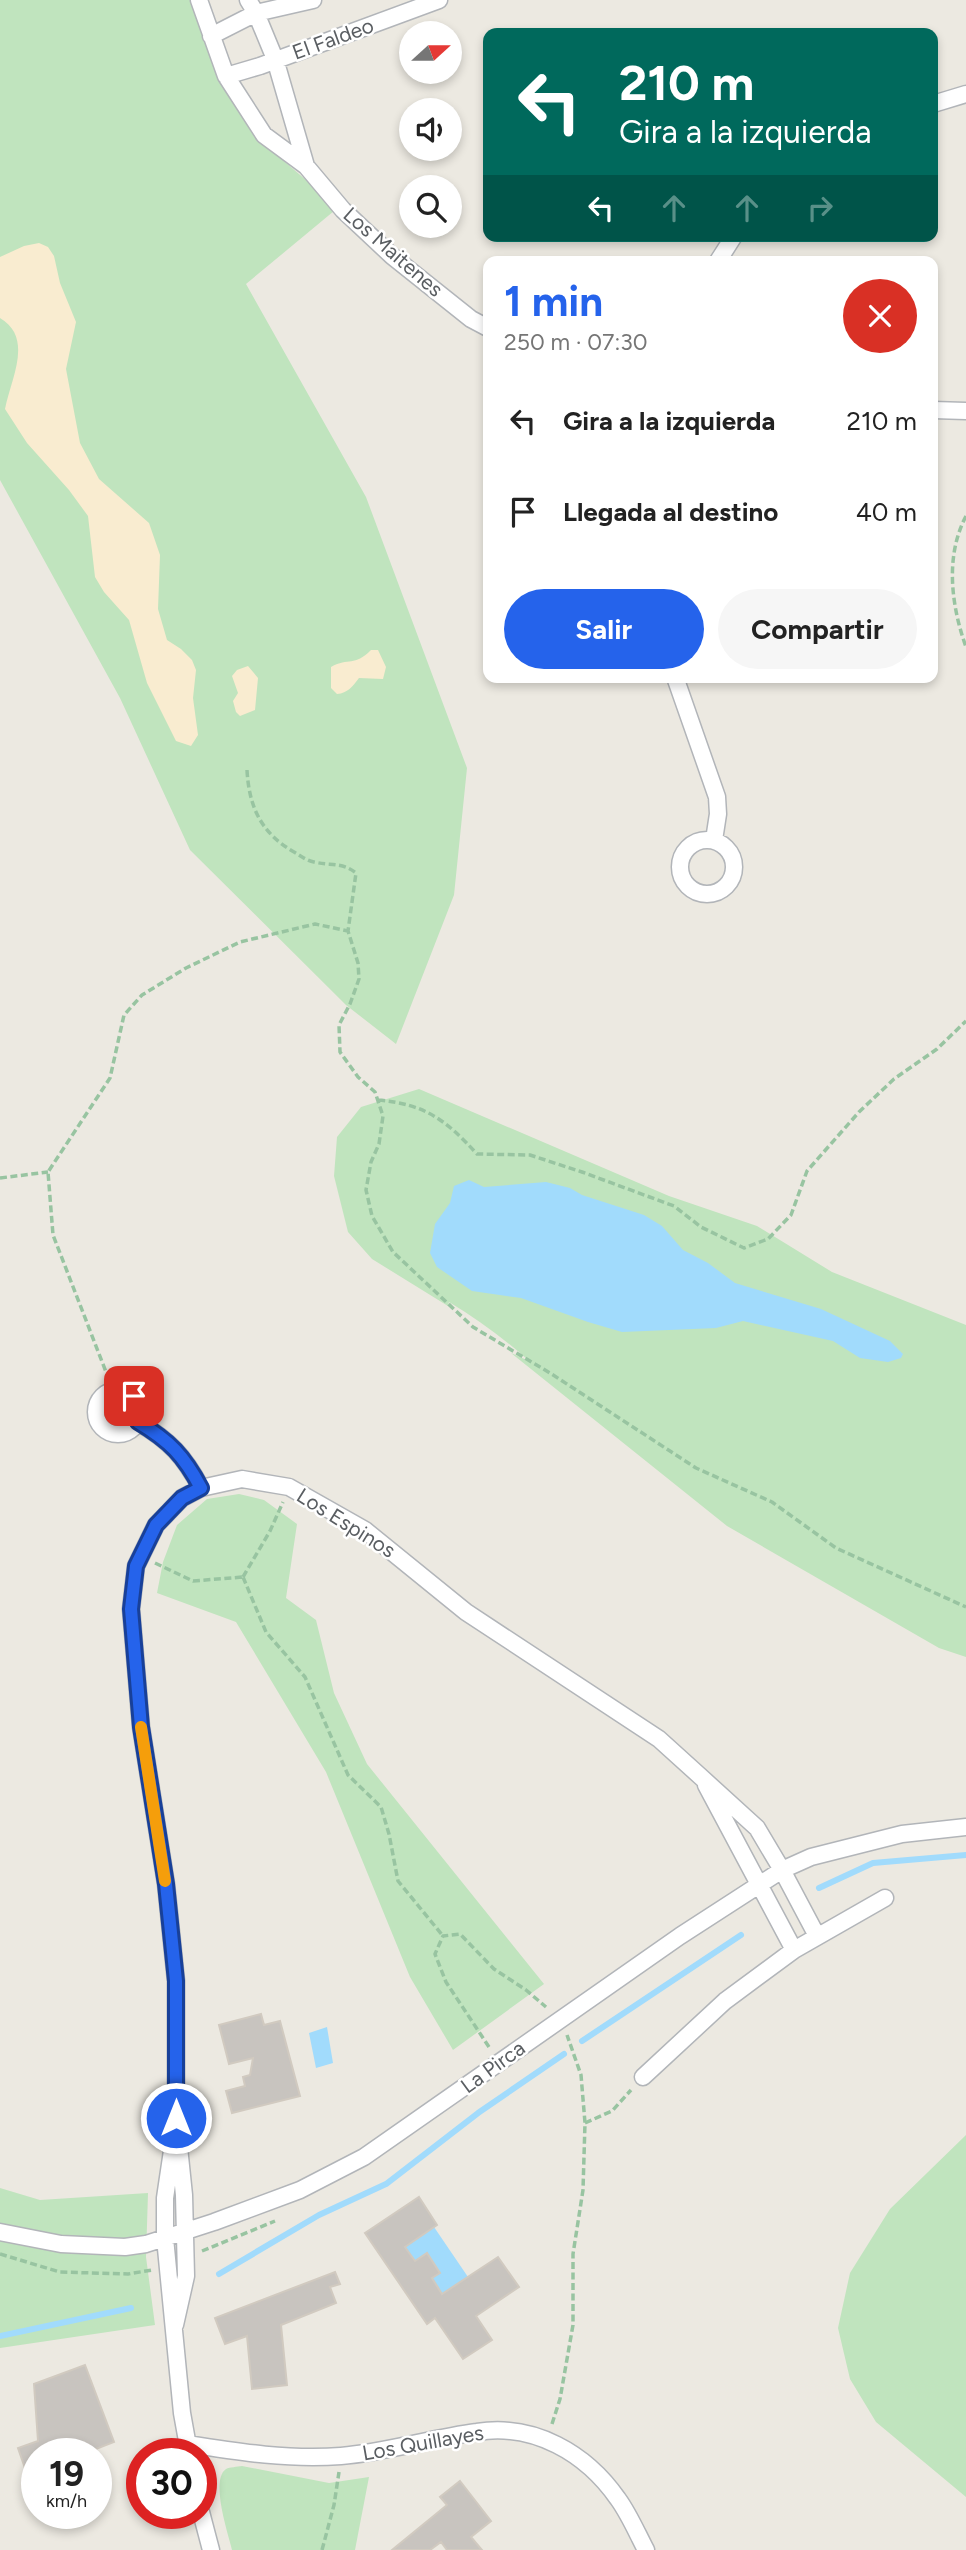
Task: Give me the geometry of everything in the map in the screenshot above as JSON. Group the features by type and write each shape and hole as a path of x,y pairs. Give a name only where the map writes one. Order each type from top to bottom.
{"street":[{"name":"Los Maitenes","path":"199,0 226,76 264,135 306,166 343,210 392,256 471,319 483,325"},
{"name":"El Faldeo","path":"211,36 252,6 313,0"},
{"name":"El Faldeo","path":"226,76 439,0"},
{"name":"Los Maitenes","path":"252,6 275,59 306,166"},
{"path":"938,102 966,94"},
{"path":"938,410 966,411"},
{"path":"677,683 717,797 718,814 714,840"},
{"path":"113,1390 121,1390 134,1396 140,1408 138,1422 133,1428 120,1434 106,1430 96,1412 98,1404 113,1390"},
{"path":"138,1422 184,1457 201,1488"},
{"name":"Los Espinos","path":"175,2325 186,2276 186,2230 176,2118 176,1981 166,1884 141,1727 131,1609 136,1566 141,1555 156,1525 182,1498 201,1488 243,1479 289,1487 365,1530 466,1612 659,1739 702,1777 757,1828 817,1936"},
{"name":"Los Espinos","path":"702,1777 794,1950"},
{"name":"La Pirca","path":"0,2232 34,2241 125,2247 165,2238 300,2190 365,2157 559,2020 782,1870 811,1857 902,1834 966,1827"},
{"path":"643,2077 725,2001 794,1950 885,1898"},
{"name":"Los Espinos","path":"176,2118 166,2198 165,2238 182,2413 187,2438"},
{"name":"Los Quillayes","path":"217,2451 283,2457 340,2456 413,2446 478,2431 508,2431 547,2439 582,2460 609,2486 646,2550"},
{"path":"205,2529 211,2550"}],"path":[{"path":"966,516 957,533 952,571 957,621 966,647"},
{"path":"247,770 248,795 257,817 282,845 311,862 346,865 355,873 348,932 358,963 359,979 339,1025 340,1052 358,1077 375,1092 383,1116 379,1144 371,1162 366,1190 372,1216 393,1252 473,1327 550,1373 696,1468 772,1502 836,1548 966,1607"},
{"path":"113,1390 53,1235 48,1172 110,1078 124,1015 142,995 186,968 240,942 315,924 348,932"},
{"path":"377,1100 397,1102 434,1115 452,1127 477,1154 530,1155 674,1206 701,1227 744,1248 768,1239 791,1215 807,1171 859,1112 894,1079 937,1049 966,1021"},
{"path":"0,1178 48,1172"},
{"path":"243,1577 270,1531 289,1487"},
{"path":"141,1555 170,1572 193,1581 243,1577"},
{"path":"243,1577 266,1632 305,1677 348,1775 381,1807 398,1881 443,1936"},
{"path":"443,1936 460,1934 494,1969 526,1990 559,2020 573,2047 581,2075 585,2123 583,2190 573,2255 573,2325 561,2399 547,2439"},
{"path":"443,1936 435,1954 446,1982 500,2063"},
{"path":"585,2123 612,2111 643,2077"},
{"path":"322,2550 339,2483 340,2456"}],"green space":[{"path":"0,0 198,0 232,99 285,162 335,205 334,211 246,284 366,497 467,768 454,895 396,1044 346,1005 190,850 120,698 0,480"},
{"path":"419,1089 669,1196 757,1226 832,1272 966,1325 966,1657 939,1648 727,1526 511,1353 529,1361 501,1337 449,1302 448,1306 372,1259 348,1232 334,1176 337,1137 361,1107"},
{"path":"239,1494 264,1500 297,1524 286,1598 316,1620 334,1693 367,1764 544,1984 453,2050 410,1977 326,1772 236,1622 157,1593 163,1562 177,1525 207,1499"},
{"path":"966,2135 966,2497 876,2422 850,2379 838,2328 850,2273 890,2209"},
{"path":"0,2188 40,2200 148,2193 146,2257 155,2325 0,2348"},
{"path":"242,2466 329,2483 369,2477 355,2550 232,2550 222,2507 220,2484 226,2469"}],"sand":[{"path":"39,243 48,247 54,256 60,283 76,322 66,369 80,443 99,479 149,523 160,555 158,609 167,640 192,660 196,670 193,698 198,735 191,746 176,741 147,683 129,620 104,592 95,577 88,516 27,443 5,409 18,359 18,347 10,326 0,318 0,257 24,246"},
{"path":"371,650 378,650 386,667 383,679 359,678 347,691 337,694 331,688 331,667 356,660"},
{"path":"248,666 258,678 255,710 240,716 233,701 238,693 232,676 237,670"}],"water":[{"path":"469,1180 484,1187 546,1182 644,1215 662,1226 683,1250 708,1263 735,1283 821,1309 890,1341 903,1354 901,1358 888,1362 860,1358 833,1341 743,1321 716,1328 622,1332 521,1298 472,1291 437,1267 430,1253 435,1224 450,1203 454,1186"},
{"path":"327,2027 333,2063 316,2068 309,2033"},
{"path":"434,2227 468,2277 442,2294 432,2278 440,2272 428,2254 415,2261 405,2247"}],"building":[{"path":"261,2014 264,2025 280,2021 300,2096 232,2113 226,2091 245,2086 243,2077 250,2075 253,2058 229,2064 219,2025"},
{"path":"419,2197 437,2225 405,2247 415,2261 427,2253 440,2273 432,2278 442,2294 498,2257 519,2287 476,2316 492,2340 463,2359 435,2318 427,2324 365,2233"},
{"path":"335,2272 340,2284 330,2287 336,2303 281,2325 287,2385 252,2389 247,2336 225,2344 215,2318"},
{"path":"85,2365 114,2442 112,2443 112,2438 38,2438 34,2384"},
{"path":"460,2481 491,2521 471,2537 482,2550 447,2550 441,2542 430,2550 392,2550 447,2505 440,2497"}],"waterway":[{"path":"819,1888 873,1863 966,1855"},
{"path":"582,2041 741,1935"},
{"path":"219,2274 319,2215 386,2184 478,2113 564,2054"},
{"path":"0,2336 131,2308"}],"slow traffic":[{"path":"141,1727 165,1881"}],"route":[{"path":"134,1396 140,1408 138,1422 164,1438 184,1457 201,1488 182,1498 156,1525 136,1566 131,1609 141,1727 166,1884 176,1981 176,2118"}]}
